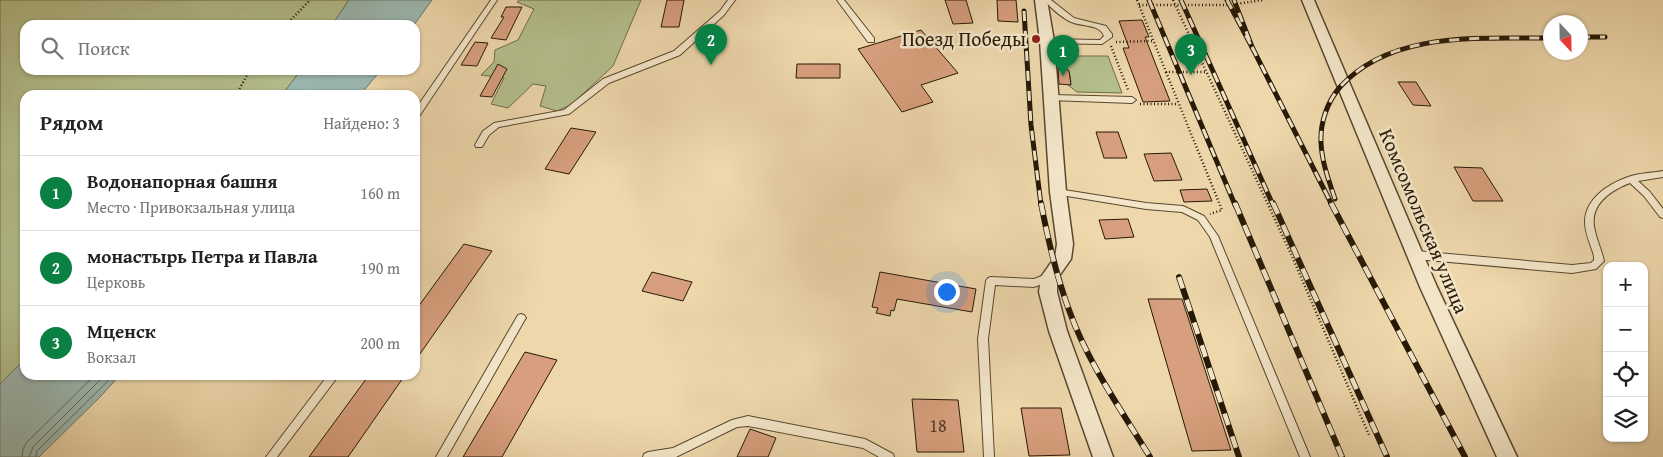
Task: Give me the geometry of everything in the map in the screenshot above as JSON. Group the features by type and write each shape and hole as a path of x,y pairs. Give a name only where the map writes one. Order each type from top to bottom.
{"street":[{"path":"1042,0 1048,41 1058,192 1065,244 1063,259 1049,277 1048,292 1058,331 1103,457"},
{"name":"Комсомольская улица","path":"1308,0 1483,409 1507,457"}],"lane":[{"path":"420,109 494,0"},
{"path":"479,145 486,133 497,125 566,112 606,81 677,53 722,13 732,0"},
{"path":"840,0 871,40"},
{"path":"1048,0 1072,20 1107,31 1108,37 1102,42 1048,41"},
{"path":"1052,98 1132,100"},
{"path":"1416,255 1572,269 1593,266 1599,261 1596,243 1588,222 1593,207 1605,192 1617,184 1632,179 1663,174"},
{"path":"1632,179 1647,194 1663,215"},
{"path":"1058,192 1183,210 1201,218 1214,236 1304,457"},
{"path":"989,457 984,339 991,281 1034,283 1049,277"},
{"path":"441,457 521,318"},
{"path":"271,457 330,380"},
{"path":"648,457 670,455 736,423 748,421 865,444 889,457"}],"path":[{"path":"291,20 310,0"},
{"path":"1136,0 1222,210 1201,218"},
{"path":"1173,0 1291,254 1369,435"},
{"path":"1138,5 1229,4 1263,0"},
{"path":"1153,41 1110,42 1132,100 1141,104 1178,104"},
{"path":"1166,72 1206,72"},
{"path":"239,90 247,75"}],"green space":[{"path":"0,0 349,0 335,20 20,20 20,75 297,75 286,90 20,90 20,364 0,384"},
{"path":"519,0 641,0 613,66 572,104 557,111 540,106 546,86 533,84 508,108 491,104 504,78 481,75 494,62 495,50 518,40 534,9 517,2"},
{"path":"1074,56 1108,56 1122,93 1077,92 1068,85 1071,82 1069,71 1065,68"}],"water":[{"path":"349,0 432,0 418,20 335,20"},
{"path":"297,75 377,75 364,90 286,90"},
{"path":"20,364 20,380 115,380 39,457 0,457 0,384"}],"building":[{"path":"667,0 684,0 679,27 661,27"},
{"path":"945,0 966,0 973,23 953,24"},
{"path":"997,0 1016,0 1018,22 998,21"},
{"path":"506,7 522,7 506,40 491,38 504,17 501,17"},
{"path":"1142,20 1149,37 1145,37 1170,101 1143,102 1123,48 1129,48 1119,21"},
{"path":"921,30 958,73 921,85 933,102 902,112 858,49"},
{"path":"475,42 488,43 477,66 461,65"},
{"path":"498,64 507,69 492,97 480,96"},
{"path":"797,64 840,64 840,78 796,78"},
{"path":"1058,68 1065,68 1069,71 1071,85 1059,84"},
{"path":"1398,82 1416,82 1431,106 1413,105"},
{"path":"571,128 596,132 569,174 545,169"},
{"path":"1096,132 1118,132 1127,158 1104,158"},
{"path":"1171,153 1182,180 1154,181 1144,154"},
{"path":"1454,167 1482,168 1503,201 1473,201"},
{"path":"1207,189 1212,201 1184,202 1180,190"},
{"path":"1128,219 1134,237 1105,239 1099,220"},
{"path":"464,244 492,251 420,354 420,304"},
{"path":"652,272 692,282 683,301 642,291"},
{"path":"880,272 976,289 972,312 897,299 894,311 891,310 890,316 876,313 878,308 872,307"},
{"path":"1148,299 1182,299 1231,450 1192,451"},
{"path":"525,352 557,360 502,457 463,457"},
{"path":"365,380 402,380 348,457 309,457"},
{"path":"912,399 958,400 964,452 917,452"},
{"path":"1021,408 1061,408 1070,455 1029,456"},
{"path":"750,429 776,438 768,457 737,457"}],"railway":[{"path":"1149,0 1235,205"},
{"path":"1181,0 1273,205"},
{"path":"1227,0 1252,47"},
{"path":"1234,0 1252,47"},
{"path":"1024,11 1031,125 1041,205"},
{"path":"1588,37 1605,37"},
{"path":"1335,199 1323,158 1321,135 1323,120 1335,93 1361,69 1385,55 1438,41 1543,38"},
{"path":"1252,47 1332,205"},
{"path":"1041,203 1056,271 1077,330 1095,367 1150,457"},
{"path":"1235,203 1342,457"},
{"path":"1273,203 1387,457"},
{"path":"1331,203 1465,457"},
{"path":"1179,277 1239,457"}],"place":[{"name":"Поезд Победы","path":"1036,39"},
{"name":"монастырь Петра и Павла","path":"711,65"},
{"name":"Мценск","path":"1191,75"},
{"name":"Водонапорная башня","path":"1063,76"}]}
